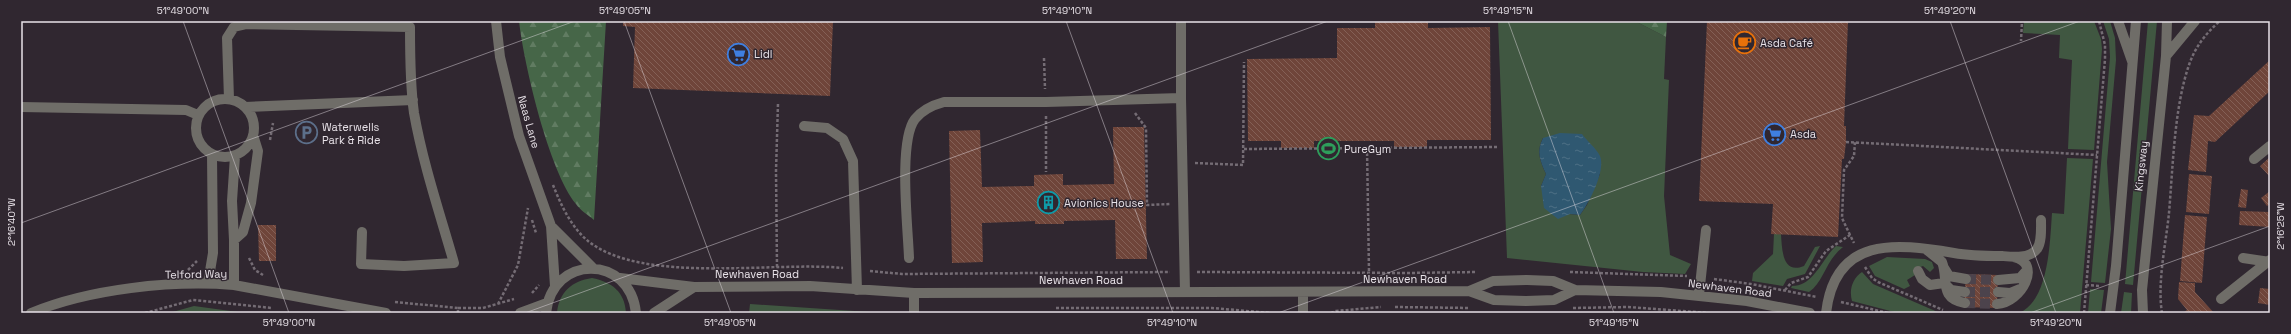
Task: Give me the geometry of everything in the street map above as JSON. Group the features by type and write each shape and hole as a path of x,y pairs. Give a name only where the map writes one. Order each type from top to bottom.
{"street":[{"name":"Naas Lane","path":"496,21 502,64 519,136 550,226 555,286"},
{"path":"1180,21 1185,292"},
{"path":"2118,21 2134,67"},
{"name":"Kingsway","path":"2110,313 2115,280 2134,67 2136,21"},
{"name":"Kingsway","path":"2143,313 2142,290 2148,212 2166,56 2167,21"},
{"path":"2166,56 2195,21"},
{"path":"229,99 227,38 234,27 247,24 410,27 413,100 423,157 454,263 404,266 361,264 362,232"},
{"path":"909,258 905,172 908,132 915,119 928,107 944,102 1046,102 1181,98"},
{"path":"229,99 245,107 250,114 254,126 250,144 235,156 225,158 212,155 203,149 198,140 195,128 198,115 205,106 216,100 229,99"},
{"path":"245,107 413,100"},
{"path":"21,107 186,110 198,115"},
{"path":"804,126 827,128 843,139 853,161 858,290"},
{"path":"234,240 244,232 251,203 258,151 253,135"},
{"path":"2254,159 2270,146"},
{"path":"208,283 213,253 212,155"},
{"path":"234,285 232,201 235,156"},
{"path":"1997,304 2012,300 2025,285 2027,269 2031,258 2039,245 2041,220"},
{"name":"Naas Lane","path":"550,226 593,268"},
{"path":"1700,296 1706,230"},
{"path":"1826,313 1828,299 1839,273 1848,262 1859,254 1872,248 1923,248 1965,254 2014,257 2021,258 2027,269"},
{"path":"1923,248 1937,256 1949,276 1966,279"},
{"path":"2014,257 2027,255 2036,250"},
{"path":"2244,258 2269,261"},
{"path":"2221,299 2269,261"},
{"path":"546,313 547,302 555,286 563,278 578,270 593,268 620,278 632,296 636,313"},
{"path":"1944,268 1944,283 1952,298 1965,303"},
{"path":"1998,280 2020,278 2027,269"},
{"path":"1918,271 1922,278 1930,285 1944,283"},
{"name":"Newhaven Road","path":"620,278 694,287 780,286 914,293 1468,291 1494,300 1526,301 1554,300 1575,290"},
{"name":"Newhaven Road","path":"1468,291 1493,281 1553,281 1575,290 1661,292 1747,301 1810,313"},
{"name":"Telford Way","path":"31,313 56,303 86,296 169,285 208,283 234,285 386,313"},
{"path":"1944,283 1951,290 1965,292"},
{"path":"1998,292 2016,291 2025,285"},
{"path":"654,313 694,287"},
{"path":"1303,292 1303,313"},
{"path":"914,293 914,313"},
{"path":"520,313 547,302"}],"path":[{"path":"2020,21 2022,22 2021,41"},
{"path":"2084,313 2098,155 2105,45 2099,21"},
{"path":"2162,313 2161,304 2164,258 2181,94 2189,64 2194,52 2206,35 2220,21"},
{"path":"1044,58 1045,93"},
{"path":"1183,163 1244,165 1244,62"},
{"path":"1126,99 1146,128 1147,205 1184,204"},
{"path":"777,267 776,171 778,103"},
{"path":"1046,115 1046,172"},
{"path":"1846,142 2098,155"},
{"path":"1854,142 1854,156 1844,170 1842,218 1872,278 1949,313"},
{"path":"1244,150 1499,147"},
{"path":"1367,148 1369,272"},
{"path":"552,182 571,222 588,241 621,259 650,264 710,268 828,267 902,274 1479,272"},
{"path":"526,201 537,236"},
{"path":"497,304 518,265 528,208"},
{"path":"1785,290 1791,283 1808,277 1826,250 1850,235"},
{"path":"576,251 587,246 588,241"},
{"path":"1566,270 1578,273 1677,275 1702,278 1785,290 1888,313"},
{"path":"526,295 533,293 541,283"},
{"path":"458,313 458,308 483,308 520,297"},
{"path":"146,313 192,300 280,309"},
{"path":"1331,313 1336,311 1383,306"},
{"path":"1392,306 1473,308"},
{"path":"1570,309 1581,307 1628,307 1708,313"}],"green space":[{"path":"519,21 606,21 594,220 576,204 556,168 539,117 532,90"},
{"path":"1498,21 1635,21 1666,37 1664,79 1669,80 1664,196 1670,255 1691,264 1685,274 1643,272 1507,258","holes":["1543,138 1600,174 1587,205 1580,215 1569,214 1541,186 1546,174 1539,152"]},
{"path":"1635,21 1667,21 1666,37"},
{"path":"2024,21 2094,21 2101,39 2102,49 2094,150 2068,149 2072,60 2059,58 2060,35 2023,33"},
{"path":"2103,21 2110,21 2115,38 2116,60 2107,162 2111,229 2105,283 2091,282 2110,57 2109,39"},
{"path":"2148,21 2157,21 2133,285 2125,284"},
{"path":"2067,158 2093,159 2080,313 2019,313 2029,306 2037,296 2042,283 2049,254 2052,213 2064,214"},
{"path":"1774,234 1781,234 1783,253 1787,264 1791,267 1797,268 1804,266 1815,247 1820,246 1805,274 1787,279 1783,286 1752,281 1753,273 1773,254"},
{"path":"1836,246 1843,247 1832,259 1814,288 1809,292 1791,288 1792,286 1800,285 1806,282 1812,277"},
{"path":"1887,257 1925,259 1932,262 1934,268 1930,272 1923,266 1913,270 1915,275 1907,280 1910,286 1904,289 1875,276 1869,266"},
{"path":"1862,272 1873,284 1940,313 1898,313 1852,301 1852,285"},
{"path":"592,278 606,282 616,289 623,299 626,313 557,313 560,299 568,289 578,282"},
{"path":"2090,289 2104,290 2101,313 2088,313"},
{"path":"2124,292 2132,293 2131,313 2121,313"},
{"path":"750,304 884,313 749,313"},
{"path":"194,306 245,313 169,313"}],"water":[{"path":"1560,133 1582,134 1600,156 1601,170 1596,187 1580,215 1570,214 1558,219 1544,208 1541,186 1546,174 1539,152 1543,138"}],"building":[{"path":"623,21 833,21 830,96 633,88 635,27 623,26"},
{"path":"1375,21 1428,21 1428,28 1490,27 1491,140 1427,140 1427,147 1394,147 1394,141 1314,141 1314,148 1281,148 1281,141 1248,141 1247,59 1337,58 1337,28 1375,28"},
{"name":"Asda","path":"1707,21 1848,21 1844,126 1846,126 1846,142 1844,159 1842,159 1838,237 1771,234 1773,204 1699,201"},
{"path":"2270,60 2270,91 2215,142 2208,141 2206,172 2188,170 2194,115 2209,116"},
{"name":"Avionics House","path":"1113,127 1144,127 1147,259 1116,259 1115,220 1064,221 1064,224 1035,224 1035,221 982,223 983,262 952,263 949,131 980,130 982,187 1034,186 1034,175 1063,174 1063,185 1114,184"},
{"path":"2270,157 2270,177 2260,166"},
{"path":"2189,174 2212,176 2209,214 2186,212"},
{"path":"2241,189 2248,190 2246,208 2238,207"},
{"path":"2270,191 2270,204 2267,206 2261,198"},
{"path":"2240,211 2270,212 2270,227 2239,225"},
{"path":"2185,215 2207,217 2202,283 2180,281"},
{"path":"258,225 276,225 276,261 259,261"},
{"path":"1966,274 1998,275 1997,308 1964,307"},
{"path":"2179,282 2195,283 2195,292 2214,313 2183,313 2187,310 2178,299"},
{"path":"2260,288 2270,289 2270,305 2258,303"}],"tunnel":[{"path":"1966,279 1998,280"},
{"path":"1965,292 1998,292"},
{"path":"1965,303 1997,304"}],"place":[{"name":"Asda Café","path":"1745,43"},
{"name":"Lidl","path":"739,54"},
{"name":"Waterwells Park & Ride","path":"306,133"},
{"name":"Asda","path":"1774,134"},
{"name":"PureGym","path":"1329,149"},
{"name":"Avionics House","path":"1048,203"}]}
